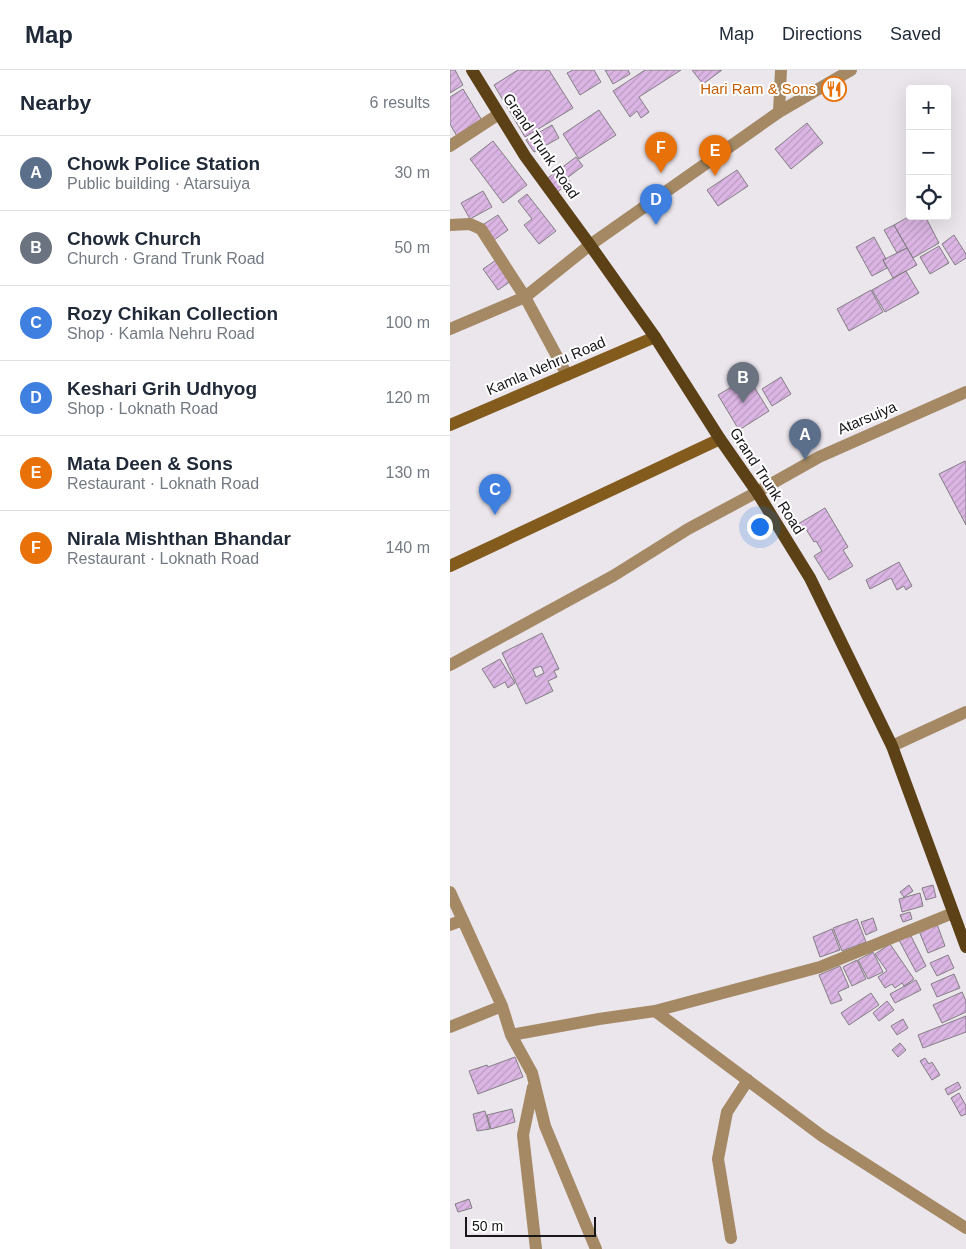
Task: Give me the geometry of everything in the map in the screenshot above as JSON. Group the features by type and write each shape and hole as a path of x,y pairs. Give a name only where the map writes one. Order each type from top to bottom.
{"main road":[{"name":"Grand Trunk Road","path":"472,70 524,156 590,244 655,337 720,440 757,492 810,578 892,746 966,948"},
{"name":"Kamla Nehru Road","path":"450,425 655,337"},
{"path":"450,566 720,440"}],"street":[{"path":"779,112 781,70"},
{"path":"450,329 525,297 590,244 779,112 851,70"},
{"path":"450,146 498,114"},
{"path":"450,225 470,224 481,229 525,297 567,375"},
{"name":"Atarsuiya","path":"450,664 613,576 688,529 819,457 966,392"},
{"path":"892,746 966,712"},
{"path":"450,892 502,1006 510,1035 532,1072 545,1126 596,1249"},
{"path":"510,1035 599,1018 656,1011 820,967 953,913"},
{"path":"450,926 463,920"},
{"path":"450,1027 502,1006"},
{"path":"656,1011 822,1136 966,1228"},
{"path":"731,1238 718,1159 727,1112 748,1080"},
{"path":"534,1082 523,1135 536,1249"}],"building":[{"path":"450,70 455,70 463,85 450,93"},
{"path":"518,70 549,70 573,108 525,137 494,85"},
{"path":"573,70 594,70 601,82 580,95 567,73"},
{"path":"605,70 628,70 630,74 613,84"},
{"path":"645,70 681,70 639,97 649,112 641,118 637,111 630,117 613,91"},
{"path":"692,70 722,70 703,84"},
{"path":"463,89 483,122 458,138 450,124 450,97"},
{"path":"599,110 616,135 579,159 563,134"},
{"path":"807,123 823,143 791,169 775,149"},
{"path":"552,125 559,138 534,152 526,140"},
{"path":"493,141 527,185 503,203 470,159"},
{"path":"576,157 583,166 567,178 570,182 555,194 545,180"},
{"path":"737,170 748,186 718,206 707,190"},
{"path":"483,191 492,207 470,219 461,203"},
{"path":"527,194 556,231 539,244 524,225 532,219 518,201"},
{"path":"498,215 508,230 494,240 484,224"},
{"path":"906,218 906,220 927,220 939,243 913,258 894,225"},
{"path":"894,225 907,248 897,253 884,230"},
{"path":"954,235 966,254 966,258 955,265 942,244"},
{"path":"874,237 886,259 883,260 887,268 872,276 856,247"},
{"path":"939,246 949,263 930,274 920,257"},
{"path":"907,248 917,265 893,278 883,260"},
{"path":"496,260 511,281 498,290 483,269"},
{"path":"906,271 919,293 885,312 872,290"},
{"path":"871,290 883,312 849,331 837,309"},
{"path":"748,377 769,411 739,430 718,395"},
{"path":"781,377 791,394 772,406 762,389"},
{"path":"965,461 966,463 966,525 939,474"},
{"path":"825,508 848,547 843,550 853,566 829,580 814,556 822,551 804,526 801,528 798,524"},
{"path":"899,562 912,586 906,590 904,586 897,590 891,578 870,589 866,580"},
{"path":"542,633 559,669 554,671 557,677 548,681 553,691 526,704 502,653","holes":["541,666 544,673 536,677 533,669"]},
{"path":"500,659 515,683 508,688 505,682 494,688 482,669"},
{"path":"909,885 913,891 904,897 900,892"},
{"path":"933,885 936,897 926,900 922,888"},
{"path":"920,893 923,906 902,912 899,899"},
{"path":"910,912 912,919 903,922 900,915"},
{"path":"873,918 877,930 866,935 861,922"},
{"path":"857,919 866,942 842,951 833,928"},
{"path":"937,924 945,946 928,953 919,931"},
{"path":"832,929 840,950 820,957 813,937"},
{"path":"910,934 926,966 916,972 899,940"},
{"path":"890,944 914,979 904,986 902,983 895,988 892,984 885,988 878,977 887,971 875,954"},
{"path":"873,952 883,972 868,979 858,960"},
{"path":"948,955 954,968 937,976 930,963"},
{"path":"857,960 866,979 852,986 843,967"},
{"path":"840,966 849,987 838,992 842,1000 831,1004 819,975"},
{"path":"954,974 960,988 937,997 931,984"},
{"path":"916,980 921,990 895,1003 890,994"},
{"path":"962,992 966,1001 966,1012 942,1023 933,1005"},
{"path":"871,993 879,1005 849,1025 841,1013"},
{"path":"887,1001 894,1010 879,1021 873,1013"},
{"path":"966,1016 966,1032 923,1048 918,1035"},
{"path":"903,1019 908,1028 897,1035 891,1026"},
{"path":"900,1043 906,1050 898,1057 892,1050"},
{"path":"515,1057 523,1077 478,1094 469,1071 487,1065 488,1067"},
{"path":"925,1058 929,1064 932,1062 940,1075 932,1080 920,1061"},
{"path":"958,1082 961,1088 948,1095 945,1089"},
{"path":"959,1093 966,1106 966,1114 961,1116 951,1098"},
{"path":"512,1109 515,1122 491,1129 487,1115"},
{"path":"485,1111 490,1129 477,1131 473,1114"},
{"path":"469,1199 472,1208 458,1212 455,1204"}],"place":[{"name":"Hari Ram & Sons","path":"834,89"},
{"name":"Nirala Mishthan Bhandar","path":"661,173"},
{"name":"Mata Deen & Sons","path":"715,176"},
{"name":"Keshari Grih Udhyog","path":"656,225"},
{"name":"Chowk Church","path":"743,403"},
{"name":"Chowk Police Station","path":"805,460"},
{"name":"Rozy Chikan Collection","path":"495,515"}]}
